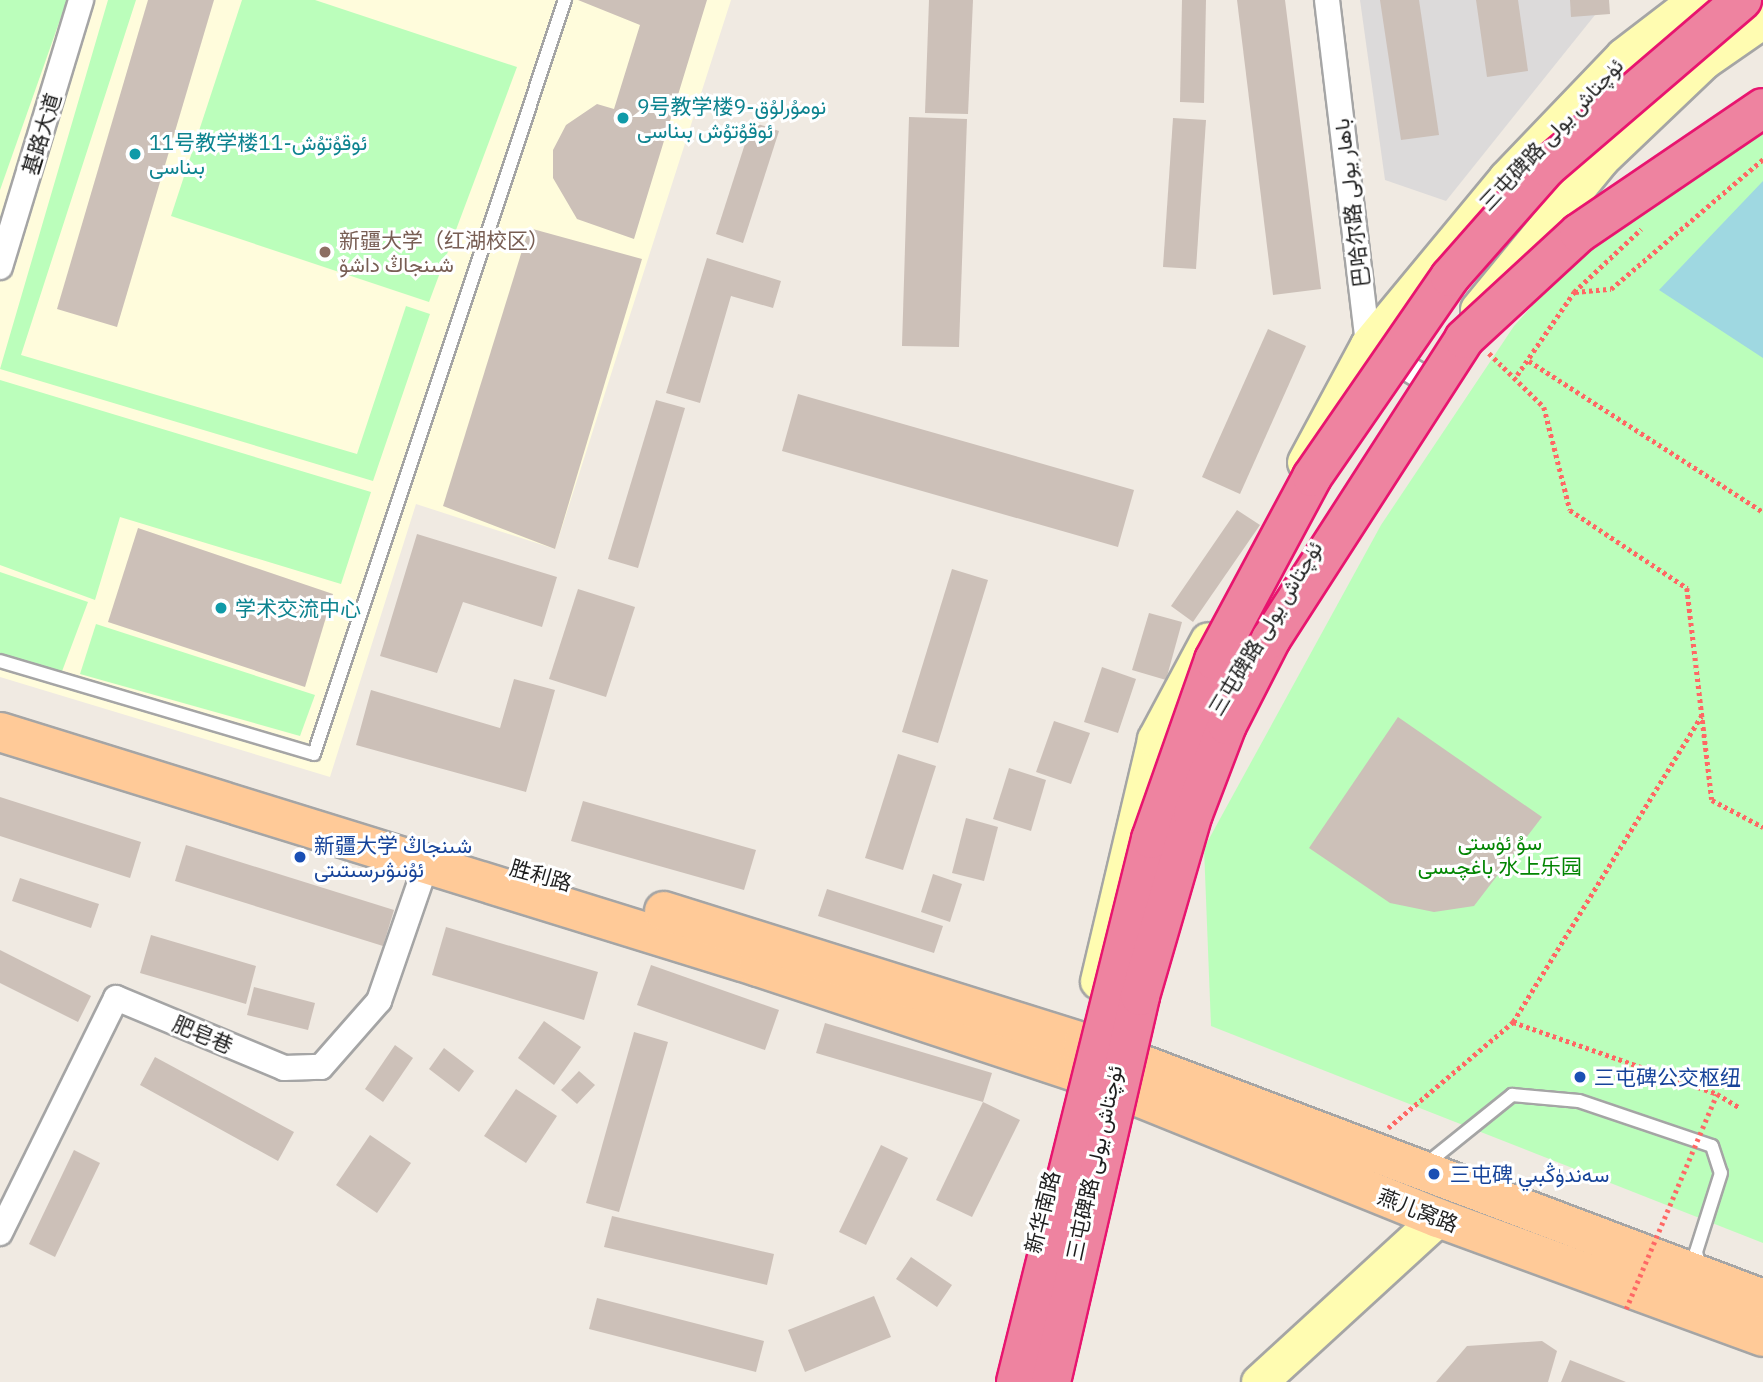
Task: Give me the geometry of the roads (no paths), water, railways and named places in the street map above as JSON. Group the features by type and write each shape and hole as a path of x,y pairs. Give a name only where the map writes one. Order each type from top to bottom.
{"highway":[{"path":"1016,1382 1151,839 1214,660 1312,477 1450,277 1547,167 1742,0"},
{"path":"1051,1382 1140,996 1189,827 1227,724 1271,639 1464,339 1579,233 1763,108"}],"main road":[{"name":"三屯碑路 ئۈچتاش يولى","path":"1042,1382 1155,739 1368,345 1506,177 1623,56 1696,0"},
{"name":"三屯碑路 ئۈچتاش يولى","path":"1097,1064 1197,740 1422,377 1601,159 1704,61 1763,20"},
{"name":"胜利路","path":"0,705 1097,1064"},
{"name":"胜利路","path":"0,732 426,865 1097,1064"},
{"name":"燕儿窝路","path":"1097,1064 1365,1148 1763,1299"},
{"name":"燕儿窝路","path":"1097,1064 1437,1218 1763,1337"},
{"name":"新华南路","path":"1001,1382 1097,1064"},
{"path":"1259,1382 1437,1218"}],"street":[{"name":"基路大道","path":"0,267 81,0"},
{"name":"巴哈尔路 باھار يولى","path":"1327,0 1368,345"},
{"path":"1368,345 1422,377"},
{"name":"肥皂巷","path":"0,1233 116,998 284,1068 321,1067 379,1002 426,865"}],"lane":[{"path":"0,661 314,754 565,0"},
{"path":"1420,1168 1513,1095 1579,1101 1712,1146 1721,1173 1696,1252 1702,1276"}],"water":[{"path":"1763,181 1763,358 1659,290"}],"place":[{"name":"9号教学楼9-نومۇرلۇق ئوقۇتۇش بىناسى","path":"623,118"},
{"name":"11号教学楼11-ئوقۇتۇش بىناسى","path":"135,154"},
{"name":"新疆大学（红湖校区） شىنجاڭ داشۆ","path":"325,252"},
{"name":"学术交流中心","path":"221,608"},
{"name":"新疆大学 شىنجاڭ ئۇنىۋىرسىتىتى","path":"300,857"},
{"name":"三屯碑公交枢纽","path":"1580,1077"},
{"name":"三屯碑 سەندۈڭبىي","path":"1434,1174"}],"park label":[{"name":"سۇ ئۈستى باغچىسى 水上乐园","path":"1500,854"}]}
